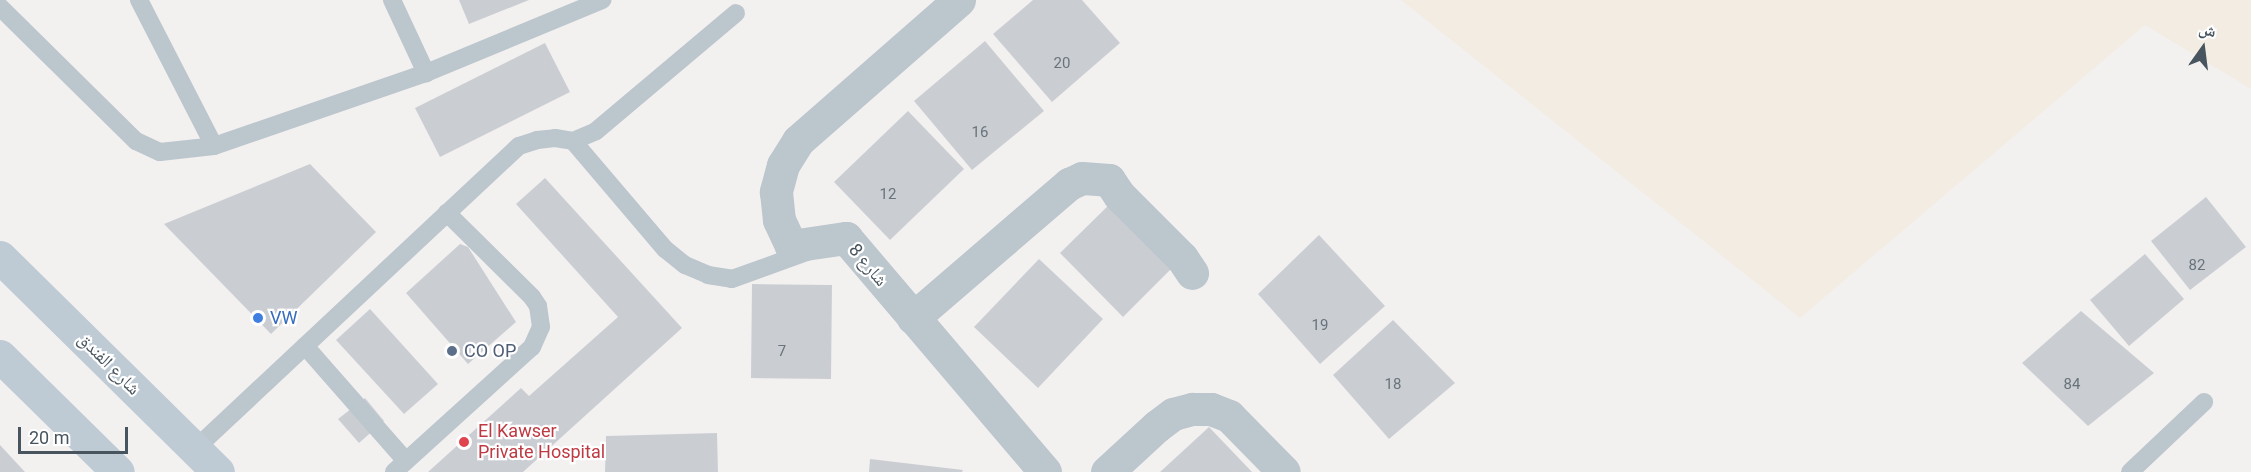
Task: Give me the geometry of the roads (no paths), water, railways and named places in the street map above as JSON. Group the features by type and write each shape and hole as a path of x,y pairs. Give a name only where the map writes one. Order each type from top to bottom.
{"street":[{"name":"شارع 8","path":"959,0 798,141 783,165 776,192 779,220 790,246 846,238 1045,472"},
{"path":"913,318 1069,184 1082,178 1109,180 1119,195 1182,258 1192,273"},
{"name":"شارع الفندق","path":"0,257 218,472"},
{"path":"0,356 118,472"},
{"path":"1107,472 1173,414 1192,409 1211,410 1229,416 1284,472"}],"lane":[{"path":"139,0 214,147"},
{"path":"392,0 426,73"},
{"path":"0,7 136,141 160,152 214,147 426,73 602,0"},
{"path":"195,449 519,146 537,140 555,138 573,141 596,130 736,13"},
{"path":"573,141 665,249 685,264 708,274 732,279 846,238"},
{"path":"305,346 400,467 532,347 541,327 538,306 532,297 447,213"},
{"path":"2130,472 2204,402"}],"place":[{"name":"VW","path":"258,318"},
{"name":"CO OP","path":"452,351"},
{"name":"El Kawser Private Hospital","path":"464,442"}]}
